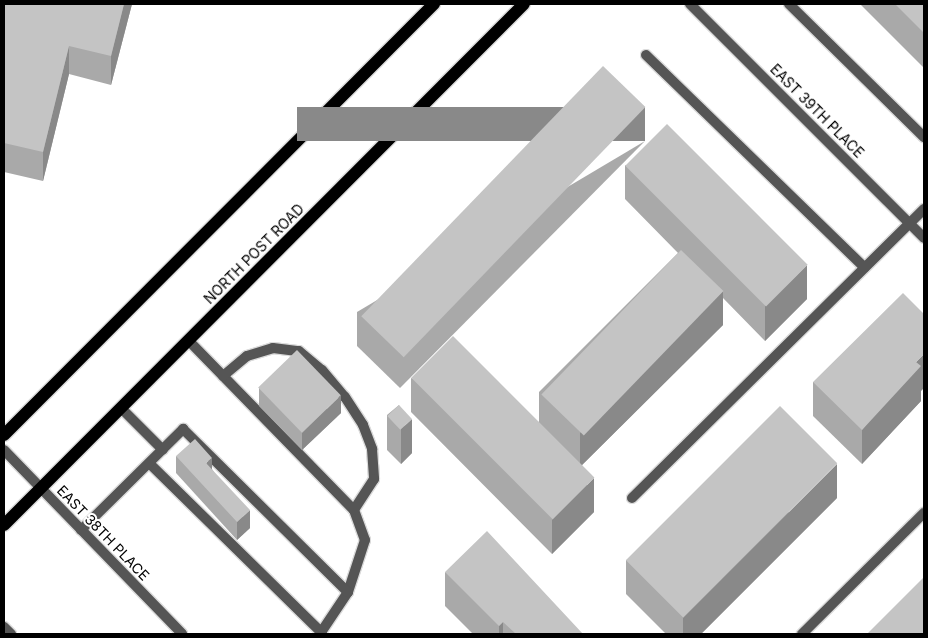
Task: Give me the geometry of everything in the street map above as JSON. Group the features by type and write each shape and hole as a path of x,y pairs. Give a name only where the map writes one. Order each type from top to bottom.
{"main road":[{"path":"4,435 434,4"},
{"name":"NORTH POST ROAD","path":"4,525 524,4"}],"street":[{"name":"EAST 39TH PLACE","path":"690,4 924,238"},
{"path":"789,4 924,137"},
{"path":"646,55 865,268"},
{"path":"632,498 924,209"},
{"path":"150,464 321,633 348,592 366,540 354,510 189,340"},
{"path":"222,376 247,356 274,348 299,351 322,370 346,397 363,425 372,450 374,479 354,510"},
{"path":"121,408 163,450"},
{"path":"81,530 150,464 183,429 348,592"},
{"name":"EAST 38TH PLACE","path":"4,450 182,634"},
{"path":"802,634 924,513"},
{"path":"4,627 11,634"}],"building":[{"path":"4,4 124,4 111,56 69,46 43,152 4,143"},
{"path":"895,4 924,4 924,33"},
{"path":"603,66 645,107 404,357 361,316"},
{"path":"667,124 808,265 766,306 625,166"},
{"path":"681,250 723,291 584,436 541,395"},
{"path":"903,293 924,314 924,354 916,362 921,366 862,430 813,382"},
{"path":"453,336 594,477 553,519 411,378"},
{"path":"297,350 341,395 302,433 258,388"},
{"path":"399,405 412,419 400,430 387,416"},
{"path":"780,406 837,463 683,617 626,560"},
{"path":"195,439 212,458 206,463 250,510 237,522 176,456"},
{"path":"487,531 583,634 516,634 503,622 499,626 445,572"},
{"path":"924,577 924,634 867,634"}]}
